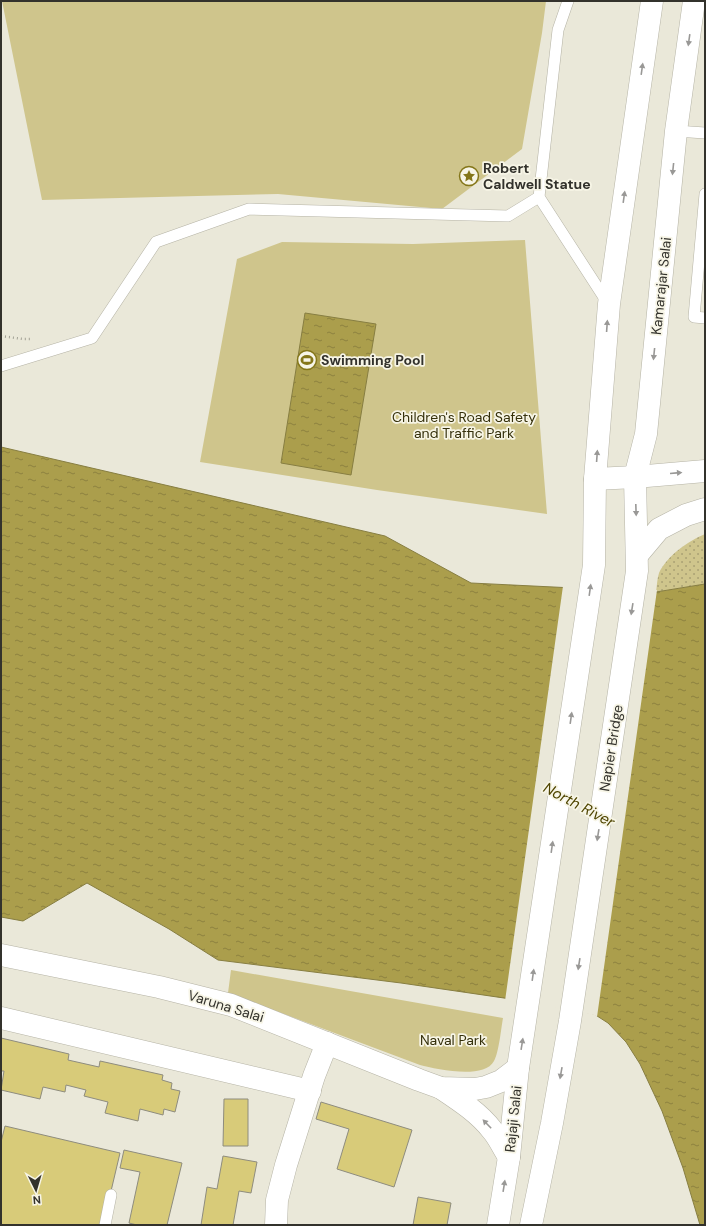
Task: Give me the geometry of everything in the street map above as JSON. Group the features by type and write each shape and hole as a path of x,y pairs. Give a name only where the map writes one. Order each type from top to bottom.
{"main road":[{"path":"652,1 609,304 595,479 705,471"},
{"name":"Kamarajar Salai","path":"638,562 635,477 646,434 676,131 694,1"},
{"name":"Rajaji Salai","path":"498,1225 509,1156 518,1068 594,565 595,479"},
{"path":"638,562 659,529 686,515 705,509"},
{"name":"Napier Bridge","path":"531,1225 552,1123 570,1021 638,562"},
{"name":"Varuna Salai","path":"1,955 158,987 243,1009 441,1088 460,1100 486,1123 498,1137 509,1156"},
{"path":"1,1018 310,1091"},
{"path":"276,1225 277,1200 286,1165 327,1043"},
{"name":"Varuna Salai","path":"441,1088 464,1089 486,1087 501,1082 518,1068"}],"lane":[{"path":"568,1 558,30 539,197 609,304"},
{"path":"676,131 705,133"},
{"path":"705,194 694,317 705,318"},
{"path":"1,366 92,338 156,242 249,209 508,216 539,197"},
{"path":"105,1225 111,1195"}],"green space":[{"path":"2,1 546,1 522,149 442,209 278,194 42,200"},
{"name":"Children's Road Safety and Traffic Park","path":"525,240 547,514 377,490 200,462 237,259 282,242 413,244"},
{"path":"705,534 705,584 656,592 659,573 667,561 685,545"},
{"name":"Naval Park","path":"231,970 503,1018 496,1057 489,1067 470,1072 448,1071 420,1065 228,993"}],"water":[{"path":"305,313 376,324 351,475 281,463"},
{"name":"North River","path":"1,447 385,536 471,583 656,592 705,584 705,1225 700,1225 683,1168 662,1111 640,1064 626,1042 608,1023 594,1014 552,1005 401,983 218,960 169,929 87,883 23,921 1,917"}],"pier":[{"path":"563,586 657,590 597,1017 594,1015 552,1007 505,1001"}],"building":[{"path":"1,1038 69,1054 68,1060 99,1067 100,1061 163,1075 162,1080 172,1083 171,1089 180,1091 175,1112 164,1109 163,1115 140,1109 138,1121 105,1113 108,1102 84,1096 86,1090 66,1085 65,1092 43,1087 40,1099 1,1090 4,1071 1,1071"},
{"path":"224,1099 248,1099 248,1146 223,1146"},
{"path":"321,1102 412,1130 394,1187 337,1169 349,1129 316,1119"},
{"path":"5,1126 120,1153 103,1225 1,1225 1,1142"},
{"path":"124,1150 182,1163 167,1225 137,1225 129,1223 140,1172 120,1168"},
{"path":"223,1156 257,1162 251,1193 239,1191 233,1225 201,1225 207,1187 217,1189"},
{"path":"418,1197 451,1203 447,1225 413,1225"}],"place":[{"name":"Robert Caldwell Statue","path":"469,176"},
{"name":"Swimming Pool","path":"307,360"}]}
